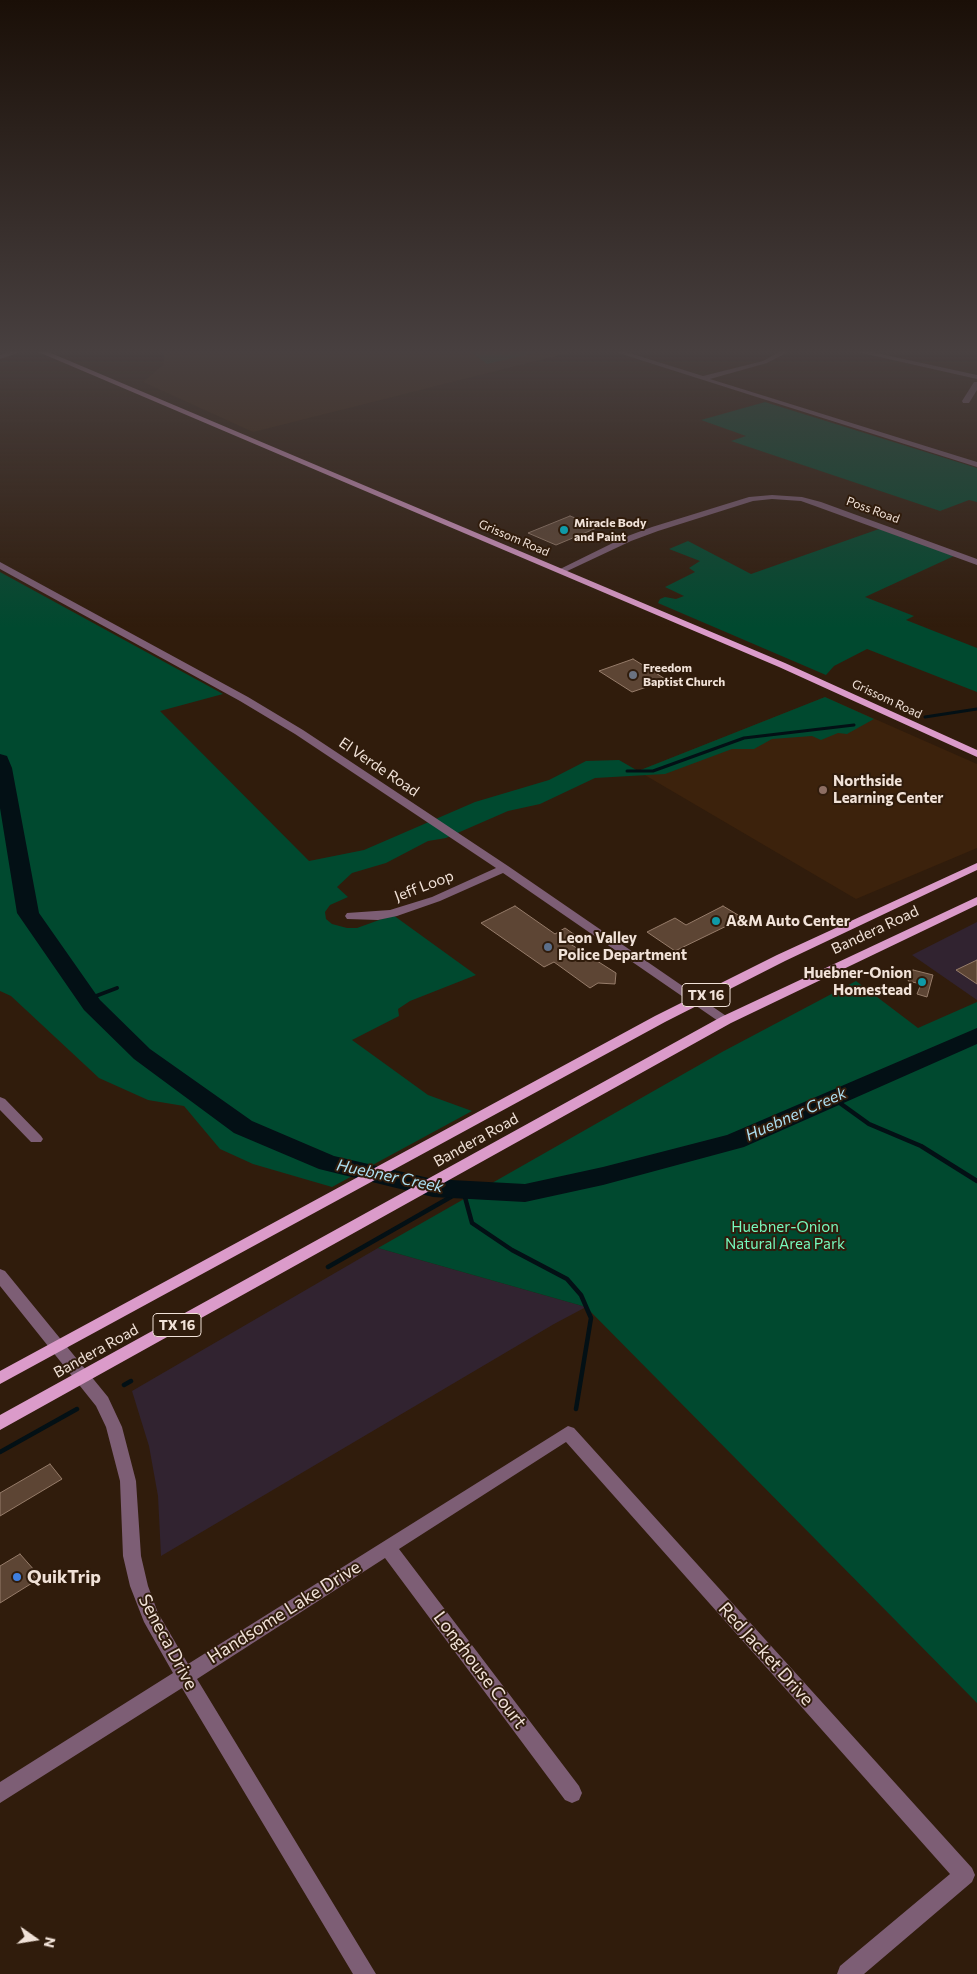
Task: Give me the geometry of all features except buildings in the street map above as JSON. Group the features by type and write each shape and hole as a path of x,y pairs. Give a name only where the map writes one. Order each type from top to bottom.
{"main road":[{"name":"Grissom Road","path":"257,443 789,668 977,754"},
{"name":"Bandera Road","path":"0,1378 697,1000 977,866"},
{"name":"Bandera Road","path":"0,1423 726,1020 977,901"}],"street":[{"path":"908,443 977,465"},
{"name":"Poss Road","path":"560,571 628,539 655,529 752,500 772,497 791,498 818,504 977,562"},
{"name":"El Verde Road","path":"0,564 268,713 504,868 726,1020"},
{"name":"Jeff Loop","path":"351,916 378,916 393,913 436,899 504,868"},
{"path":"0,1102 36,1139"},
{"name":"Seneca Drive","path":"0,1275 102,1402 114,1427 122,1453 128,1481 130,1534 139,1586 150,1616 365,1974"},
{"name":"Handsome Lake Drive","path":"0,1793 568,1433"},
{"name":"Red Jacket Drive","path":"568,1433 965,1875 848,1974"},
{"name":"Longhouse Court","path":"387,1547 572,1793"}],"shaded area":[{"name":"Northside Learning Center","path":"825,697 977,764 977,848 856,899 638,771"},
{"path":"977,922 977,1000 912,955"},
{"path":"378,1248 586,1307 554,1324 161,1556 158,1496 149,1446 132,1391"}],"green space":[{"path":"737,443 897,443 977,468 977,502 969,500 940,511"},
{"path":"879,529 954,556 865,597 914,616 906,620 977,648 977,692 867,649 834,666 826,675 658,603 660,599 665,597 676,599 684,596 665,587 695,572 689,568 700,561 669,549 688,541 751,574"},
{"path":"0,572 223,694 160,711 309,861 364,850 475,802 549,780 586,761 619,760 638,771 825,697 874,719 847,734 838,733 821,740 812,736 772,739 754,749 732,749 665,774 595,778 540,804 508,811 446,838 428,841 386,863 352,873 337,887 348,897 330,905 325,912 326,919 332,924 347,928 357,928 393,915 476,975 410,1001 398,1009 399,1016 352,1040 428,1095 472,1111 332,1187 253,1164 220,1149 184,1106 148,1100 99,1078 11,996 0,991"},
{"name":"Huebner-Onion Natural Area Park","path":"856,981 918,1028 977,1002 977,1703 586,1307 378,1248 722,1052"}],"waterway":[{"path":"925,717 977,709"},
{"path":"627,771 653,771 744,738 854,725"},
{"name":"Huebner Creek","path":"0,760 3,768 28,913 92,1005 142,1054 243,1127 328,1163 433,1188 525,1193 603,1176 735,1141 977,1035"},
{"path":"88,999 117,988"},
{"path":"834,1099 839,1103"},
{"path":"837,1101 869,1124 921,1146 977,1181"},
{"path":"328,1267 463,1190 472,1223 512,1250 567,1279 581,1295 591,1318 576,1409"},
{"path":"124,1385 131,1381"},
{"path":"0,1452 77,1409"}],"place":[{"name":"Miracle Body and Paint","path":"564,530"},
{"name":"Freedom Baptist Church","path":"633,675"},
{"name":"Northside Learning Center","path":"823,790"},
{"name":"A&M Auto Center","path":"716,921"},
{"name":"Leon Valley Police Department","path":"548,947"},
{"name":"Huebner-Onion Homestead","path":"922,982"},
{"name":"QuikTrip","path":"17,1577"}]}
